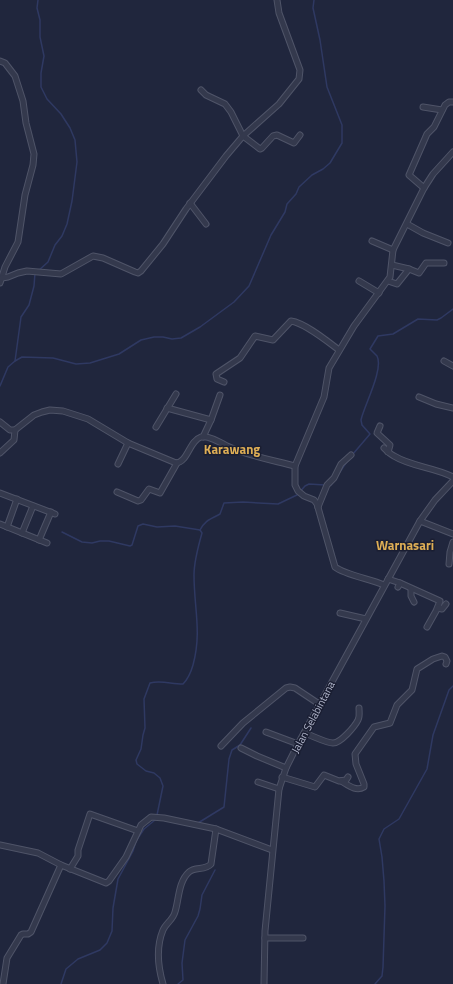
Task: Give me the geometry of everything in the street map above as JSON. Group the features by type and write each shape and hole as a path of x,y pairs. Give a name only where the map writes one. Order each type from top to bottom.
{"street":[{"path":"1,281 26,271 61,274 93,256 103,258 138,273 146,266 163,244 190,203 243,136 278,104 300,77 300,70 279,14 277,0"},
{"path":"0,61 5,63 12,72 20,90 34,154 33,165 25,195 18,242 5,267 1,281"},
{"path":"201,90 206,95 225,104 231,112 243,136 262,149 273,136 277,135 294,143 300,135"},
{"path":"424,188 409,174 427,134 434,127 446,104 453,102"},
{"path":"423,107 442,110"},
{"path":"384,585 342,571 335,567 318,507 314,500 300,493 297,488 295,480 295,466 324,397 328,373 339,350 354,326 388,281 391,275 393,250 424,188 433,174 453,152"},
{"path":"190,203 206,224"},
{"path":"407,224 423,233 448,243"},
{"path":"372,241 393,250"},
{"path":"392,265 419,273 426,263 444,263"},
{"path":"388,281 398,284 409,269"},
{"path":"359,281 379,293"},
{"path":"224,382 217,379 216,374 240,358 255,336 273,340 291,321 296,322 318,334 339,350"},
{"path":"444,361 453,366"},
{"path":"156,427 176,394"},
{"path":"117,492 138,501 141,500 149,489 160,492 177,463 183,460 197,440 203,437 220,395"},
{"path":"419,397 436,404 453,408"},
{"path":"167,408 211,420"},
{"path":"0,422 10,430 15,430 37,413 48,410 59,410 88,419 128,443 177,463"},
{"path":"380,426 377,432 390,445 386,450 392,455 406,462 442,472 453,477"},
{"path":"0,453 14,440 15,430"},
{"path":"203,437 240,451 295,466"},
{"path":"118,464 128,443"},
{"path":"318,507 327,485 334,478 341,464 351,455"},
{"name":"Jalan Selabintana","path":"264,984 264,938 272,850 279,789 282,777 319,704 420,521 435,500 453,481"},
{"path":"0,494 53,513 40,540"},
{"path":"6,527 17,499"},
{"path":"22,533 33,506"},
{"path":"420,521 453,534"},
{"path":"0,524 47,543"},
{"path":"449,564 453,542"},
{"path":"388,579 399,585 440,601 438,608 427,627"},
{"path":"411,589 414,602"},
{"path":"438,608 442,609 446,604"},
{"path":"340,613 366,619"},
{"path":"282,777 315,787 324,775 356,788 361,789 364,787 355,758 355,754 358,749 374,727 390,723 397,705 412,690 417,669 440,657 445,657 447,661 446,664"},
{"path":"221,746 242,723 286,688 294,688 319,704"},
{"path":"304,733 332,743 338,742 358,720 360,712 358,708"},
{"path":"266,732 298,744"},
{"path":"241,748 286,768"},
{"path":"341,781 346,780 348,777"},
{"path":"258,782 279,789"},
{"path":"70,869 78,856 78,850 90,814 138,831"},
{"path":"0,845 38,853 61,865 104,883 107,882 126,857 138,831 146,820 151,817 206,826 272,850"},
{"path":"163,984 158,962 163,930 175,914 182,883 186,876 192,870 203,869 211,864 216,829"},
{"path":"3,984 7,958 21,935 31,932 61,865"},
{"path":"264,938 303,938"}],"waterway":[{"path":"38,0 37,8 40,20 40,37 44,56 41,73 41,87 47,99 61,114 70,128 75,140 77,162 72,201 67,224 62,236 55,245 48,262 38,271"},
{"path":"0,386 8,367 22,357 53,358 76,364 90,363 119,354 141,340 154,337 172,339 181,338 200,327 234,302 249,286 271,235 285,212 287,204 296,194 299,187 312,175 330,163 342,143 342,125 327,87 320,40 313,8 314,0"},
{"path":"15,361 21,317 29,305 34,286 35,273"},
{"path":"353,454 370,434 362,425 361,420 378,370 377,356 370,349 378,336 393,334 418,319 437,320 453,309"},
{"path":"329,485 331,485 348,460"},
{"path":"200,530 206,522 220,514 224,503 243,502 278,504 297,495 305,486 309,484 325,485"},
{"path":"62,532 82,542 92,543 109,541 130,546 132,545 138,526 143,524 157,527 175,526 200,530"},
{"path":"61,984 66,969 78,959 100,950 107,943 112,931 113,908 118,879 133,851 136,841 144,829 155,820 157,815 163,786 160,778 154,773 146,771 137,764 136,760 141,749 145,728 144,699 150,683 162,682 183,684 193,665 197,642 194,570 195,559 202,533 200,530"},
{"path":"375,984 382,976 385,906 382,857 379,839 384,829 399,819 427,769 433,735 449,690 453,686"},
{"path":"198,823 224,807 229,759 232,750 240,745 251,728"},
{"path":"178,984 183,980 182,963 185,940 198,916 202,895 215,870"}],"district":[{"name":"Karawang","path":"232,449"},
{"name":"Warnasari","path":"405,545"}]}
